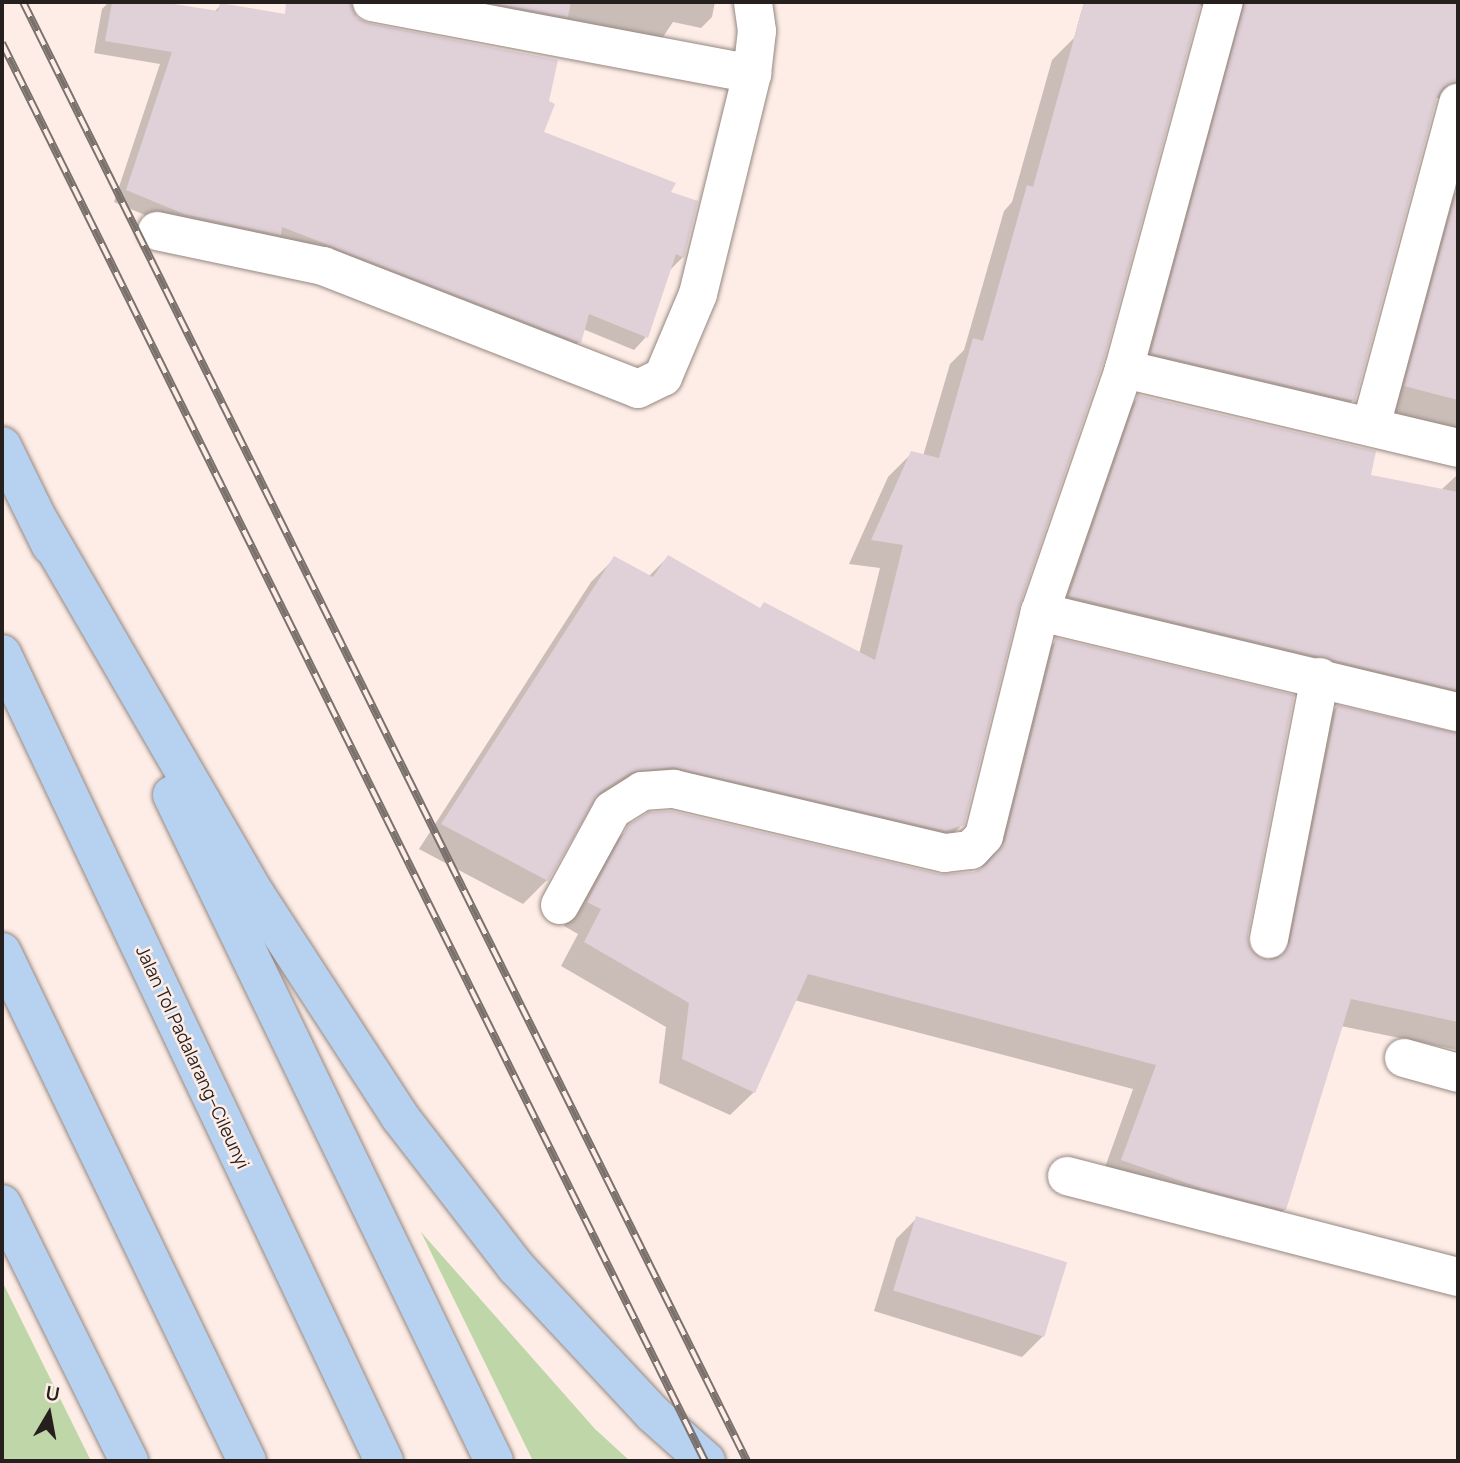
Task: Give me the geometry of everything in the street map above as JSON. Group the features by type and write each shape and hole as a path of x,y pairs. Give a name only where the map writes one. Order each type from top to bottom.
{"highway":[{"path":"2,446 494,1461"},
{"path":"39,522 256,895 400,1117 516,1267 653,1414 706,1461"},
{"name":"Jalan Tol Padalarang–Cileunyi","path":"2,654 384,1461"},
{"path":"2,952 247,1461"},
{"path":"2,1204 129,1461"}],"street":[{"path":"372,2 752,74"},
{"path":"157,231 324,266 638,389 663,377 698,293 752,74 757,31 753,2"},
{"path":"560,905 612,810 642,791 674,789 945,853 971,850 984,836 1040,612 1124,369 1223,2"},
{"path":"1371,426 1458,103"},
{"path":"1124,369 1458,448"},
{"path":"1040,612 1458,712"},
{"path":"1269,939 1320,677"},
{"path":"1404,1058 1458,1073"},
{"path":"1067,1176 1458,1277"}],"green space":[{"path":"421,1232 595,1429 630,1461 533,1461"},
{"path":"2,1281 91,1461 2,1461"}],"building":[{"path":"112,2 162,2 218,11 220,3 285,14 286,2 351,2 357,18 368,23 558,60 549,101 555,104 544,132 676,183 671,192 698,201 684,258 676,254 648,338 589,314 581,343 282,227 281,235 184,214 126,190 172,52 105,41"},
{"path":"488,2 571,2 568,17"},
{"path":"1084,2 1201,2 1103,363 1019,607 964,825 946,831 673,767 631,772 600,792 548,881 441,824 614,556 653,577 668,555 760,608 764,602 875,660 903,545 871,540 911,451 939,458 973,338 983,341 1027,185 1033,187"},
{"path":"1245,2 1458,2 1458,82 1443,87 1437,97 1355,401 1151,353"},
{"path":"1458,186 1458,400 1404,386"},
{"path":"1138,395 1376,451 1371,475 1458,492 1458,690 1069,596"},
{"path":"1056,638 1294,695 1248,935 1249,947 1264,960 1277,959 1290,943 1337,705 1458,733 1458,1022 1351,999 1286,1210 1204,1189 1121,1160 1156,1065 808,974 755,1093 682,1059 689,1003 584,942 601,909 587,902 628,825 649,812 672,811 940,874 974,872 986,865 1005,841"},
{"path":"916,1216 1067,1262 1044,1337 893,1291"}],"railway":[{"path":"23,2 747,1461"},
{"path":"2,43 705,1461"}]}
